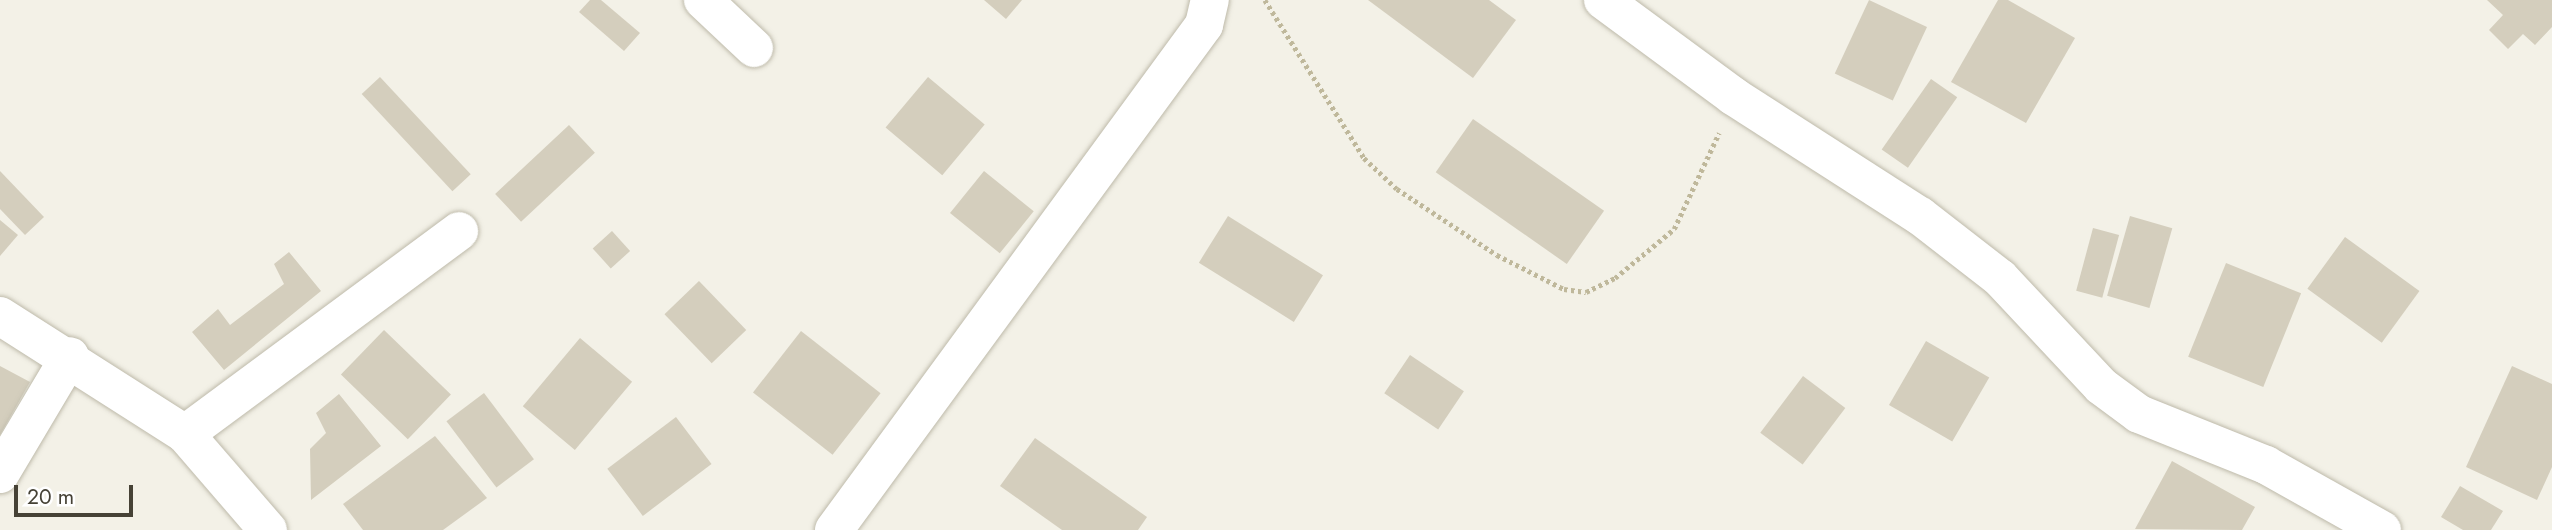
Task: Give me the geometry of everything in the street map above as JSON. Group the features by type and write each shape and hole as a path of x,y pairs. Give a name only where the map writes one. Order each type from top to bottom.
{"street":[{"path":"703,0 754,48"},
{"path":"834,530 1204,25 1210,0"},
{"path":"1603,0 1734,96 1920,216 2000,278 2101,386 2139,414 2266,465 2382,530"},
{"path":"185,434 459,232"},
{"path":"0,316 70,356 185,434 268,530"},
{"path":"0,474 70,356"}],"path":[{"path":"1265,0 1364,158 1431,211 1564,289 1586,292 1615,278 1674,229 1695,193 1734,96"}],"building":[{"path":"590,0 601,0 640,33 624,51 579,12"},
{"path":"984,0 1022,0 1006,19"},
{"path":"1368,0 1489,0 1516,20 1473,78"},
{"path":"1869,0 1927,27 1893,100 1835,73"},
{"path":"1998,0 2008,0 2075,38 2026,123 1951,82"},
{"path":"2487,0 2552,0 2552,27 2535,45 2523,34 2508,49 2489,30 2503,15"},
{"path":"380,77 471,174 452,191 362,94"},
{"path":"928,77 985,125 942,175 886,128"},
{"path":"1931,79 1957,97 1908,168 1882,149"},
{"path":"1473,119 1604,211 1567,264 1436,172"},
{"path":"569,125 595,153 521,222 495,194"},
{"path":"0,171 44,217 25,235 0,209"},
{"path":"984,171 1034,211 1000,253 950,213"},
{"path":"1228,216 1323,275 1294,322 1199,263"},
{"path":"2130,216 2172,228 2149,308 2107,296"},
{"path":"0,220 18,235 0,256"},
{"path":"2093,228 2119,235 2102,298 2076,291"},
{"path":"612,231 630,251 611,268 593,248"},
{"path":"2345,237 2419,291 2382,343 2307,289"},
{"path":"289,252 321,291 224,370 192,332 218,309 230,325 284,284 274,264"},
{"path":"2226,263 2301,293 2263,387 2188,357"},
{"path":"699,281 746,330 712,363 664,314"},
{"path":"384,330 451,395 408,439 341,375"},
{"path":"801,331 881,393 833,455 753,392"},
{"path":"580,338 632,382 575,450 523,406"},
{"path":"1926,341 1989,378 1952,442 1889,405"},
{"path":"1410,355 1464,391 1438,429 1384,393"},
{"path":"0,366 30,382 0,435"},
{"path":"2512,366 2552,384 2552,467 2537,500 2466,467"},
{"path":"1803,376 1845,408 1803,465 1760,433"},
{"path":"484,393 534,459 496,488 446,421"},
{"path":"339,394 381,446 311,500 310,449 326,433 316,413"},
{"path":"676,417 712,464 643,516 607,469"},
{"path":"435,436 487,498 443,530 363,530 343,504"},
{"path":"1035,438 1147,517 1138,530 1062,530 1000,486"},
{"path":"2172,461 2255,507 2242,530 2135,529"},
{"path":"2460,486 2503,511 2491,530 2463,530 2441,517"}]}
